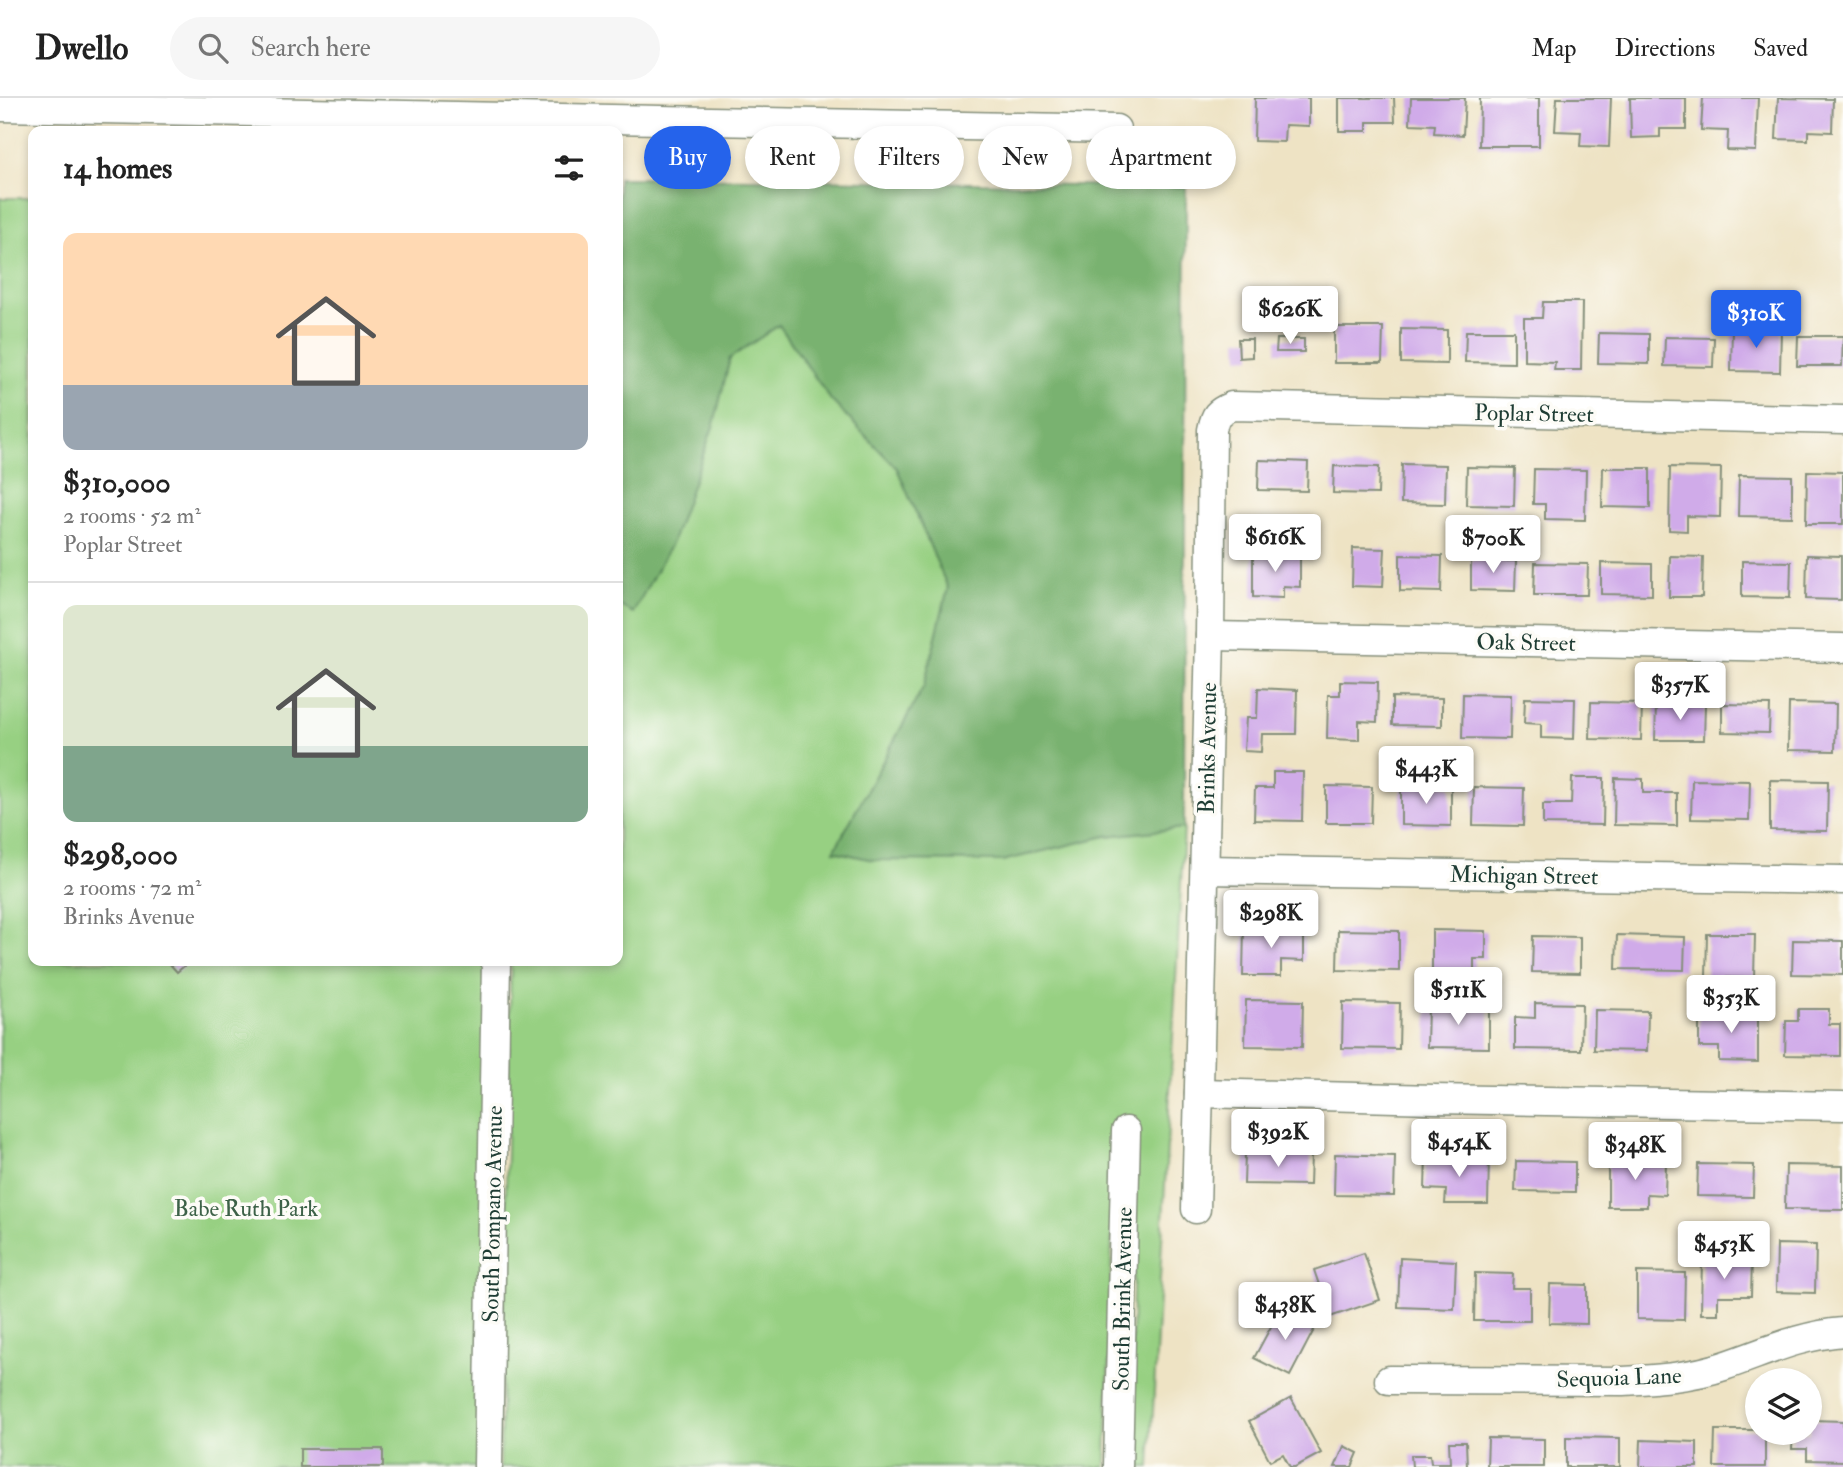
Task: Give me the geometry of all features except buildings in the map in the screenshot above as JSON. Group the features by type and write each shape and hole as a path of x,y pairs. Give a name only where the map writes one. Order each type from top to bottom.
{"street":[{"path":"0,107 1086,128"},
{"name":"Poplar Street","path":"1225,409 1232,406 1843,420"},
{"name":"Brinks Avenue","path":"1199,1093 1212,430 1219,411 1225,409"},
{"name":"Oak Street","path":"1210,636 1843,648"},
{"name":"Michigan Street","path":"1205,870 1843,880"},
{"name":"South Pompano Avenue","path":"488,1467 496,966"},
{"path":"1196,1209 1199,1093 1843,1105"},
{"name":"South Brink Avenue","path":"1118,1467 1125,1130"},
{"name":"Sequoia Lane","path":"1389,1380 1661,1379 1723,1367 1804,1337 1843,1332"}],"green space":[{"path":"623,178 644,178 644,189 731,189 731,179 745,179 745,189 840,189 840,180 854,181 854,189 964,189 964,183 978,183 978,189 1072,189 1072,185 1086,185 1086,189 1186,189 1184,828 1106,836 1002,861 873,860 834,851 924,686 948,588 897,468 831,400 779,325 730,358 714,424 672,542 633,613 623,608"},
{"name":"Babe Ruth Park","path":"0,198 28,198 28,966 496,966 488,1467 0,1467"},
{"path":"779,325 831,400 897,468 948,588 924,686 834,851 873,860 1002,861 1106,836 1184,828 1150,1467 1129,1467 1137,1118 1115,1117 1106,1467 500,1467 511,966 623,966 623,607 633,612 714,424 730,358"}]}
